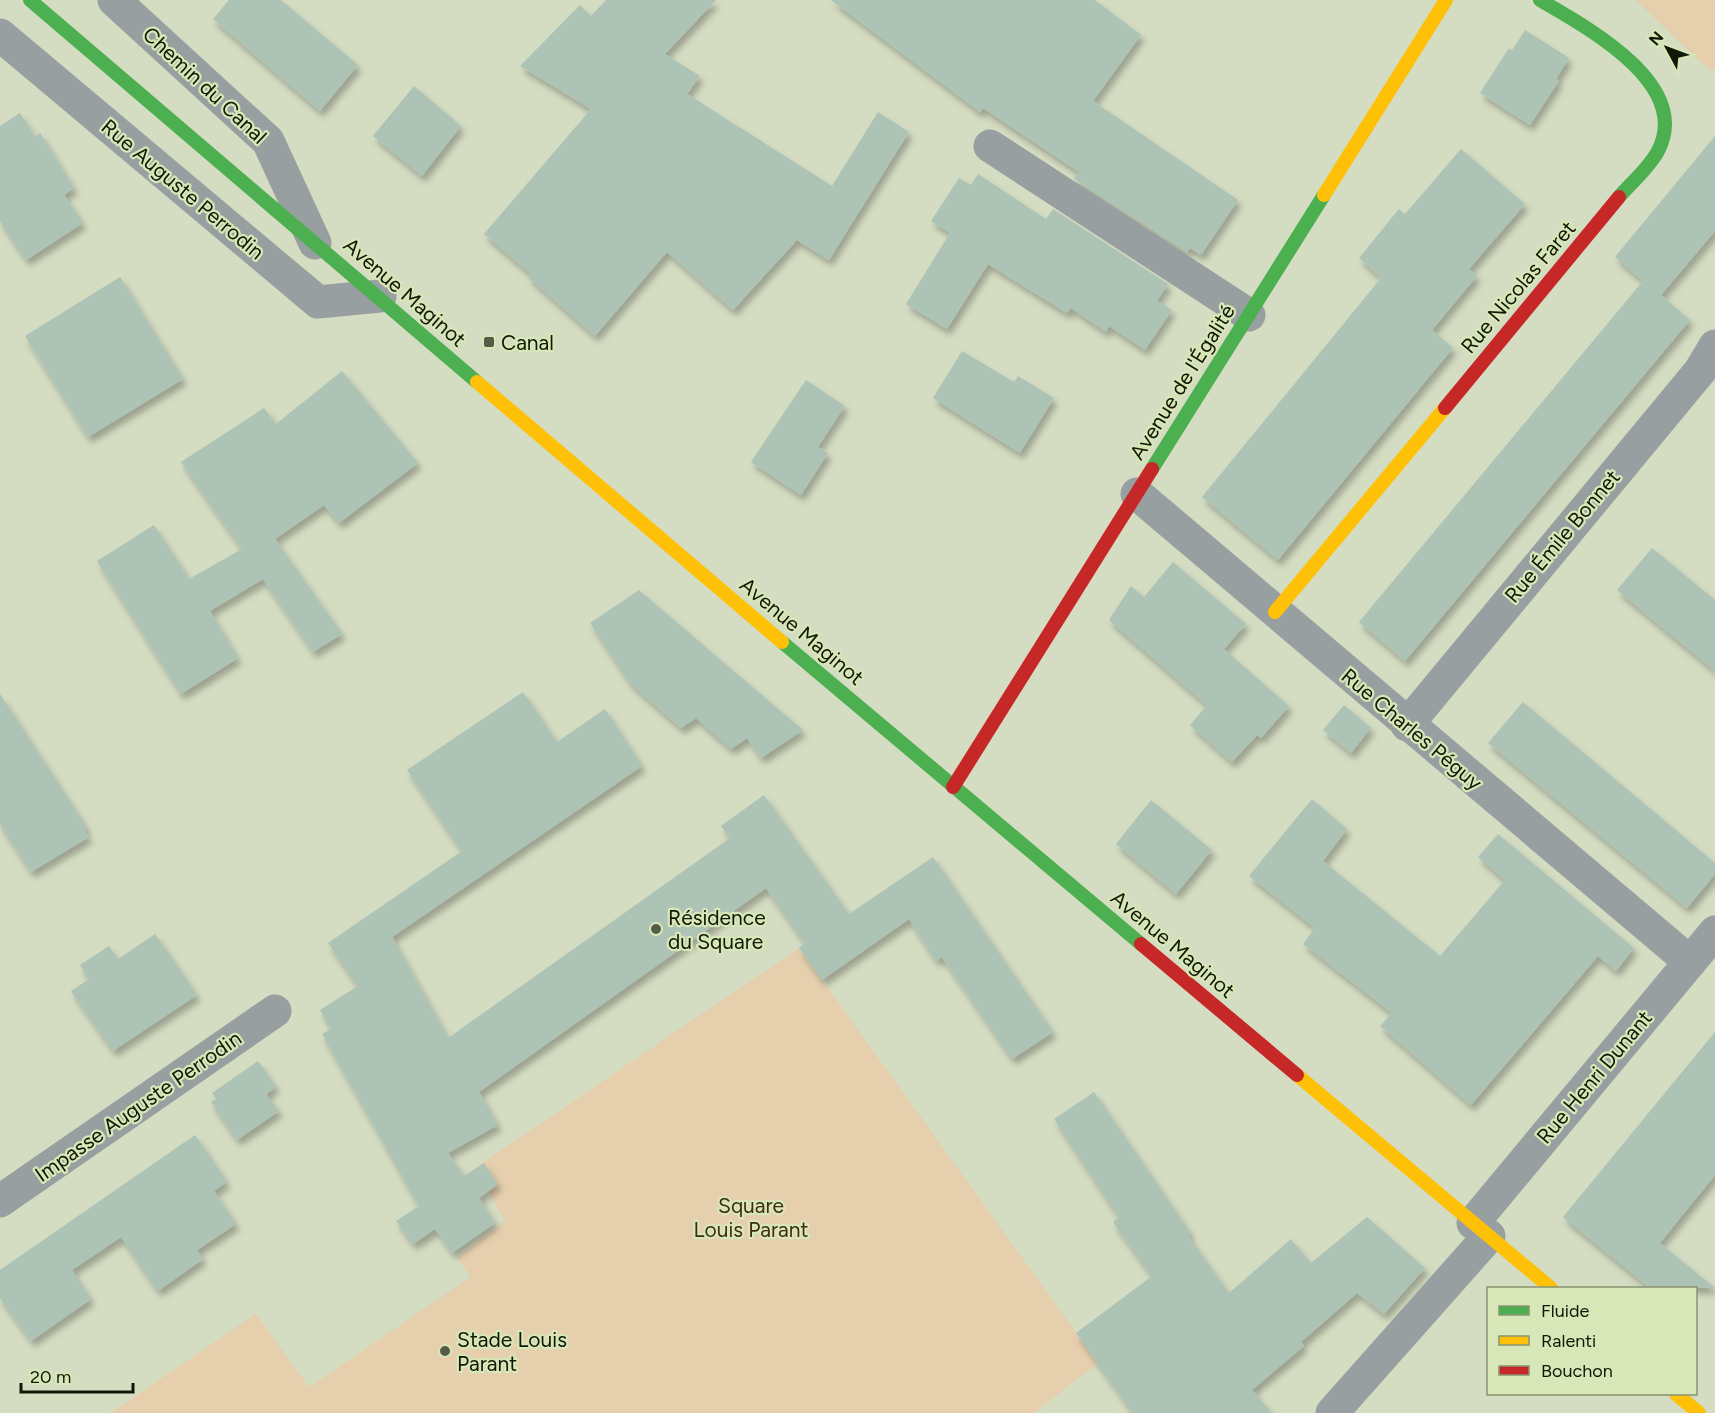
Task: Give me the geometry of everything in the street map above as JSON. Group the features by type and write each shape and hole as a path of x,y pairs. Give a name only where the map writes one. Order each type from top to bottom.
{"main road":[{"name":"Avenue Maginot","path":"30,0 380,296 953,787 1550,1287"},
{"name":"Avenue de l'Égalité","path":"953,787 1446,0"},
{"name":"Rue Nicolas Faret","path":"1275,612 1658,151 1665,122 1658,92 1624,55 1577,22 1540,0"},
{"path":"1677,1395 1699,1413"}],"street":[{"name":"Chemin du Canal","path":"114,0 268,141 315,243"},
{"name":"Rue Auguste Perrodin","path":"0,35 318,302 380,296"},
{"path":"990,146 1249,315"},
{"name":"Rue Émile Bonnet","path":"1407,725 1700,371 1715,346"},
{"name":"Rue Charles Péguy","path":"1137,494 1407,725 1690,962"},
{"name":"Rue Henri Dunant","path":"1332,1413 1481,1229 1715,932"},
{"name":"Impasse Auguste Perrodin","path":"0,1201 275,1011"}],"green space":[{"path":"1636,0 1715,0 1715,69 1710,71"},
{"name":"Square Louis Parant","path":"799,948 1098,1363 1034,1413 110,1413 256,1314 309,1387 471,1277 457,1258 505,1221 475,1168"}],"building":[{"path":"229,0 281,0 358,65 320,111 213,19"},
{"path":"606,0 716,0 665,54 700,76 687,94 832,186 878,112 909,132 829,260 797,240 733,310 667,252 595,336 528,277 531,274 484,234 591,109 520,66 580,5 591,16"},
{"path":"831,0 1095,0 1141,35 1093,101 1238,200 1201,255 1190,248 1187,252 1074,179 1079,172 983,108 980,112"},
{"path":"1525,30 1569,58 1556,79 1559,81 1530,125 1480,93 1509,48 1512,50"},
{"path":"414,86 461,126 422,176 373,136"},
{"path":"20,113 35,137 40,133 74,188 64,195 83,223 26,260 0,221 0,126"},
{"path":"1715,136 1715,231 1661,295 1690,320 1405,661 1359,622 1643,281 1615,257"},
{"path":"1461,149 1525,204 1469,269 1477,276 1432,330 1453,348 1278,560 1202,497 1381,278 1359,258 1399,209 1405,214"},
{"path":"978,174 1046,219 1053,209 1168,284 1157,301 1172,310 1145,350 1109,326 1106,332 1071,308 1067,313 988,264 947,329 906,304 950,233 931,221 959,178 971,185"},
{"path":"120,277 183,379 88,437 25,336"},
{"path":"962,351 1014,382 1018,376 1054,398 1020,453 933,398"},
{"path":"342,371 418,463 339,523 324,505 275,539 342,634 313,652 263,579 210,611 238,658 181,694 97,561 154,525 189,579 242,549 181,462 264,408 276,424"},
{"path":"806,380 845,406 818,447 828,453 801,495 751,462"},
{"path":"1652,548 1715,600 1715,671 1617,590"},
{"path":"1173,562 1246,624 1224,649 1289,706 1261,738 1257,735 1232,762 1190,725 1207,705 1109,620 1131,586 1144,597"},
{"path":"639,590 803,730 761,758 747,738 731,749 696,718 681,728 630,683 590,623"},
{"path":"523,692 557,742 605,709 642,766 392,937 448,1038 730,838 721,826 764,795 849,914 933,857 1053,1032 1012,1059 942,957 936,961 909,919 822,980 799,948 805,943 766,888 479,1092 498,1125 448,1153 464,1176 484,1163 498,1184 479,1198 495,1223 452,1253 435,1229 413,1244 396,1221 419,1206 322,1034 331,1029 320,1010 358,986 328,943 462,851 407,770"},
{"path":"0,694 87,828 84,830 89,837 31,872 0,824"},
{"path":"1523,702 1715,863 1715,874 1687,908 1488,743"},
{"path":"1344,705 1371,728 1351,753 1323,730"},
{"path":"1312,799 1347,829 1323,861 1440,956 1505,880 1478,857 1498,834 1634,948 1616,971 1598,956 1471,1105 1380,1026 1392,1013 1303,944 1315,928 1249,876"},
{"path":"1151,800 1212,850 1176,894 1116,844"},
{"path":"155,934 197,995 113,1051 71,991 89,979 80,965 109,946 118,959"},
{"path":"1715,1032 1715,1175 1660,1243 1715,1288 1649,1287 1563,1217"},
{"path":"258,1061 276,1087 266,1094 279,1111 237,1140 211,1102 216,1099 212,1093"},
{"path":"1094,1092 1191,1234 1188,1236 1229,1293 1291,1239 1311,1263 1367,1217 1425,1268 1384,1314 1357,1293 1301,1342 1304,1346 1252,1390 1272,1413 1133,1413 1076,1333 1152,1276 1113,1222 1119,1217 1054,1119"},
{"path":"195,1135 227,1182 214,1191 236,1224 197,1250 203,1259 158,1291 121,1237 72,1270 91,1299 31,1341 0,1298 0,1270"}],"traffic: fast":[{"path":"30,0 477,382"},
{"path":"1540,0 1607,42 1629,60 1648,81 1661,103 1665,126 1658,151 1619,197"},
{"path":"1152,469 1324,195"},
{"path":"782,642 1141,944"}],"traffic: slow":[{"path":"1324,195 1446,0"},
{"path":"477,382 782,642"},
{"path":"1275,612 1445,408"},
{"path":"1297,1075 1550,1287"},
{"path":"1677,1395 1699,1413"}],"traffic: jam":[{"path":"1445,408 1619,197"},
{"path":"953,787 1152,469"},
{"path":"1141,944 1297,1075"}],"place":[{"name":"Canal","path":"489,342"},
{"name":"Résidence du Square","path":"656,929"},
{"name":"Stade Louis Parant","path":"445,1351"}]}
